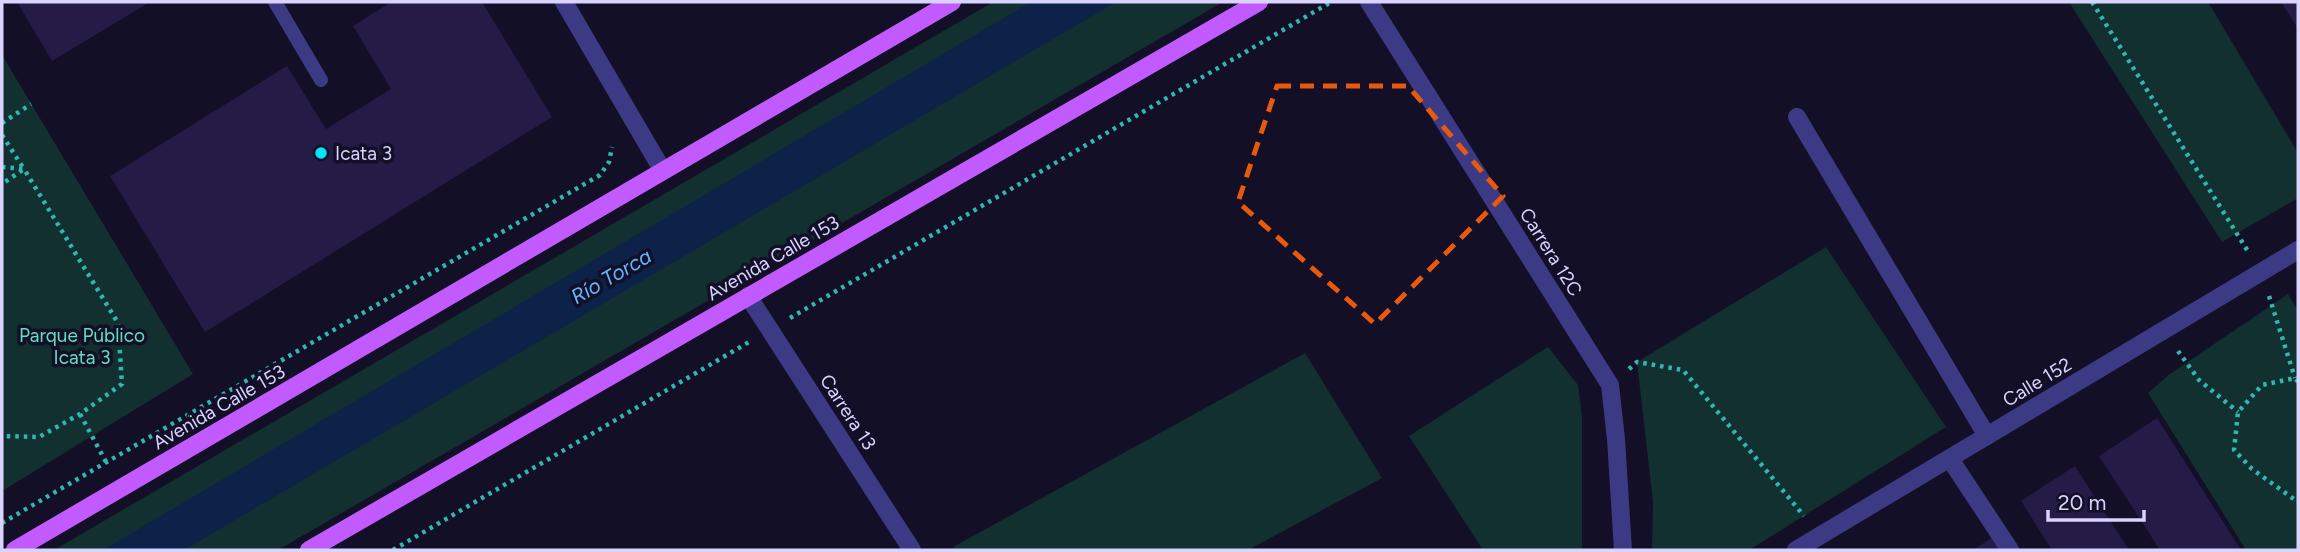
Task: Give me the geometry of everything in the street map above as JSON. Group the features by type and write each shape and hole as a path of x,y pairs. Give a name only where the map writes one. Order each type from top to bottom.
{"main road":[{"name":"Avenida Calle 153","path":"15,550 952,2"},
{"name":"Avenida Calle 153","path":"309,550 1259,2"}],"street":[{"path":"564,2 663,171"},
{"name":"Carrera 12C","path":"1369,2 1610,385 1623,550"},
{"path":"1797,117 1987,436"},
{"name":"Calle 152","path":"1797,550 2298,250"},
{"name":"Carrera 13","path":"748,296 912,550"},
{"path":"1950,459 2010,550"}],"lane":[{"path":"275,2 321,80"}],"path":[{"path":"393,550 1331,2"},
{"path":"2092,2 2261,272 2297,380 2262,385 2238,412 2234,450 2252,469 2298,502"},
{"path":"2,123 31,104"},
{"path":"2,135 118,323 122,384 80,414 39,437 2,436"},
{"path":"2,523 600,175 609,162 612,147"},
{"path":"2,167 24,169"},
{"path":"2,184 24,169"},
{"path":"2163,331 2199,380 2238,412"},
{"path":"1610,385 1637,362 1683,370 1820,536"},
{"path":"80,414 121,489"}],"highlighted area":[{"path":"1277,86 1408,86 1503,196 1375,324 1238,202"}],"green space":[{"path":"993,2 1223,2 278,550 54,550"},
{"path":"2069,2 2208,2 2298,153 2298,198 2222,242"},
{"name":"Parque Público Icata 3","path":"2,55 193,374 2,491"},
{"path":"1826,247 1946,427 1749,550 1652,550 1653,502 1637,362"},
{"path":"2288,294 2298,311 2298,550 2246,550 2148,393 2170,374"},
{"path":"1548,347 1578,385 1582,417 1582,550 1483,550 1409,436"},
{"path":"1305,353 1382,478 1248,550 955,550 953,547"}],"water":[{"name":"Río Torca","path":"1031,2 1116,2 184,550 103,550"}],"building":[{"path":"17,2 150,2 52,61"},
{"name":"Icata 3","path":"391,2 482,2 552,117 205,332 110,176 287,66 326,129 391,89 353,26"},
{"path":"2281,2 2298,2 2298,29"},
{"path":"2157,418 2241,550 2160,550 2099,456"},
{"path":"2075,466 2129,550 2052,550 2021,501"},
{"path":"1996,535 2006,550 1973,550"}],"place":[{"name":"Icata 3","path":"321,153"}]}
